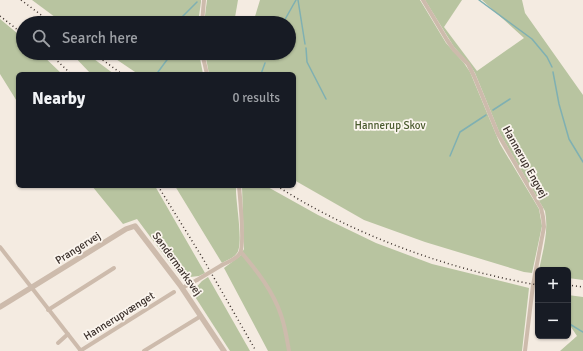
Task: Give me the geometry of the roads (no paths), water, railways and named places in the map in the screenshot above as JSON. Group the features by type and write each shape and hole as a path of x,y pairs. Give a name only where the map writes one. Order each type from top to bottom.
{"street":[{"path":"203,16 204,0"},
{"name":"Hannerup Engvej","path":"423,0 454,50 468,64 498,134 541,208 544,227 532,293 525,351"},
{"path":"204,60 207,72"},
{"path":"182,288 232,260 241,252 242,242 239,188"},
{"name":"Prangervej","path":"0,307 126,229 135,226"},
{"name":"Søndermarksvej","path":"135,226 182,288 224,351"},
{"path":"0,247 32,288"},
{"path":"241,252 257,271 276,302 282,316 289,351"},
{"path":"48,310 114,268"},
{"name":"Hannerupvænget","path":"32,288 80,351 174,292"},
{"name":"Hannerupvænget","path":"165,291 168,296"},
{"path":"144,351 201,316"},
{"path":"58,343 68,334"}],"waterway":[{"path":"287,16 296,0"},
{"path":"298,0 305,44"},
{"path":"479,0 532,39 547,57 552,67"},
{"path":"183,16 197,2"},
{"path":"306,48 307,62 326,99"},
{"path":"158,72 167,60"},
{"path":"262,72 265,63"},
{"path":"553,72 559,104 569,139 583,162"},
{"path":"493,110 510,99"},
{"path":"450,156 460,132 486,115"},
{"path":"571,325 583,332"}],"railway":[{"path":"21,0 43,16"},
{"path":"0,16 16,29"},
{"path":"56,60 69,72"},
{"path":"103,60 119,72"},
{"path":"159,188 202,257 256,351"},
{"path":"280,188 306,204 337,220 403,248 471,270 535,284"},
{"path":"571,285 583,287"}],"park label":[{"name":"Hannerup Skov","path":"390,125"}]}
